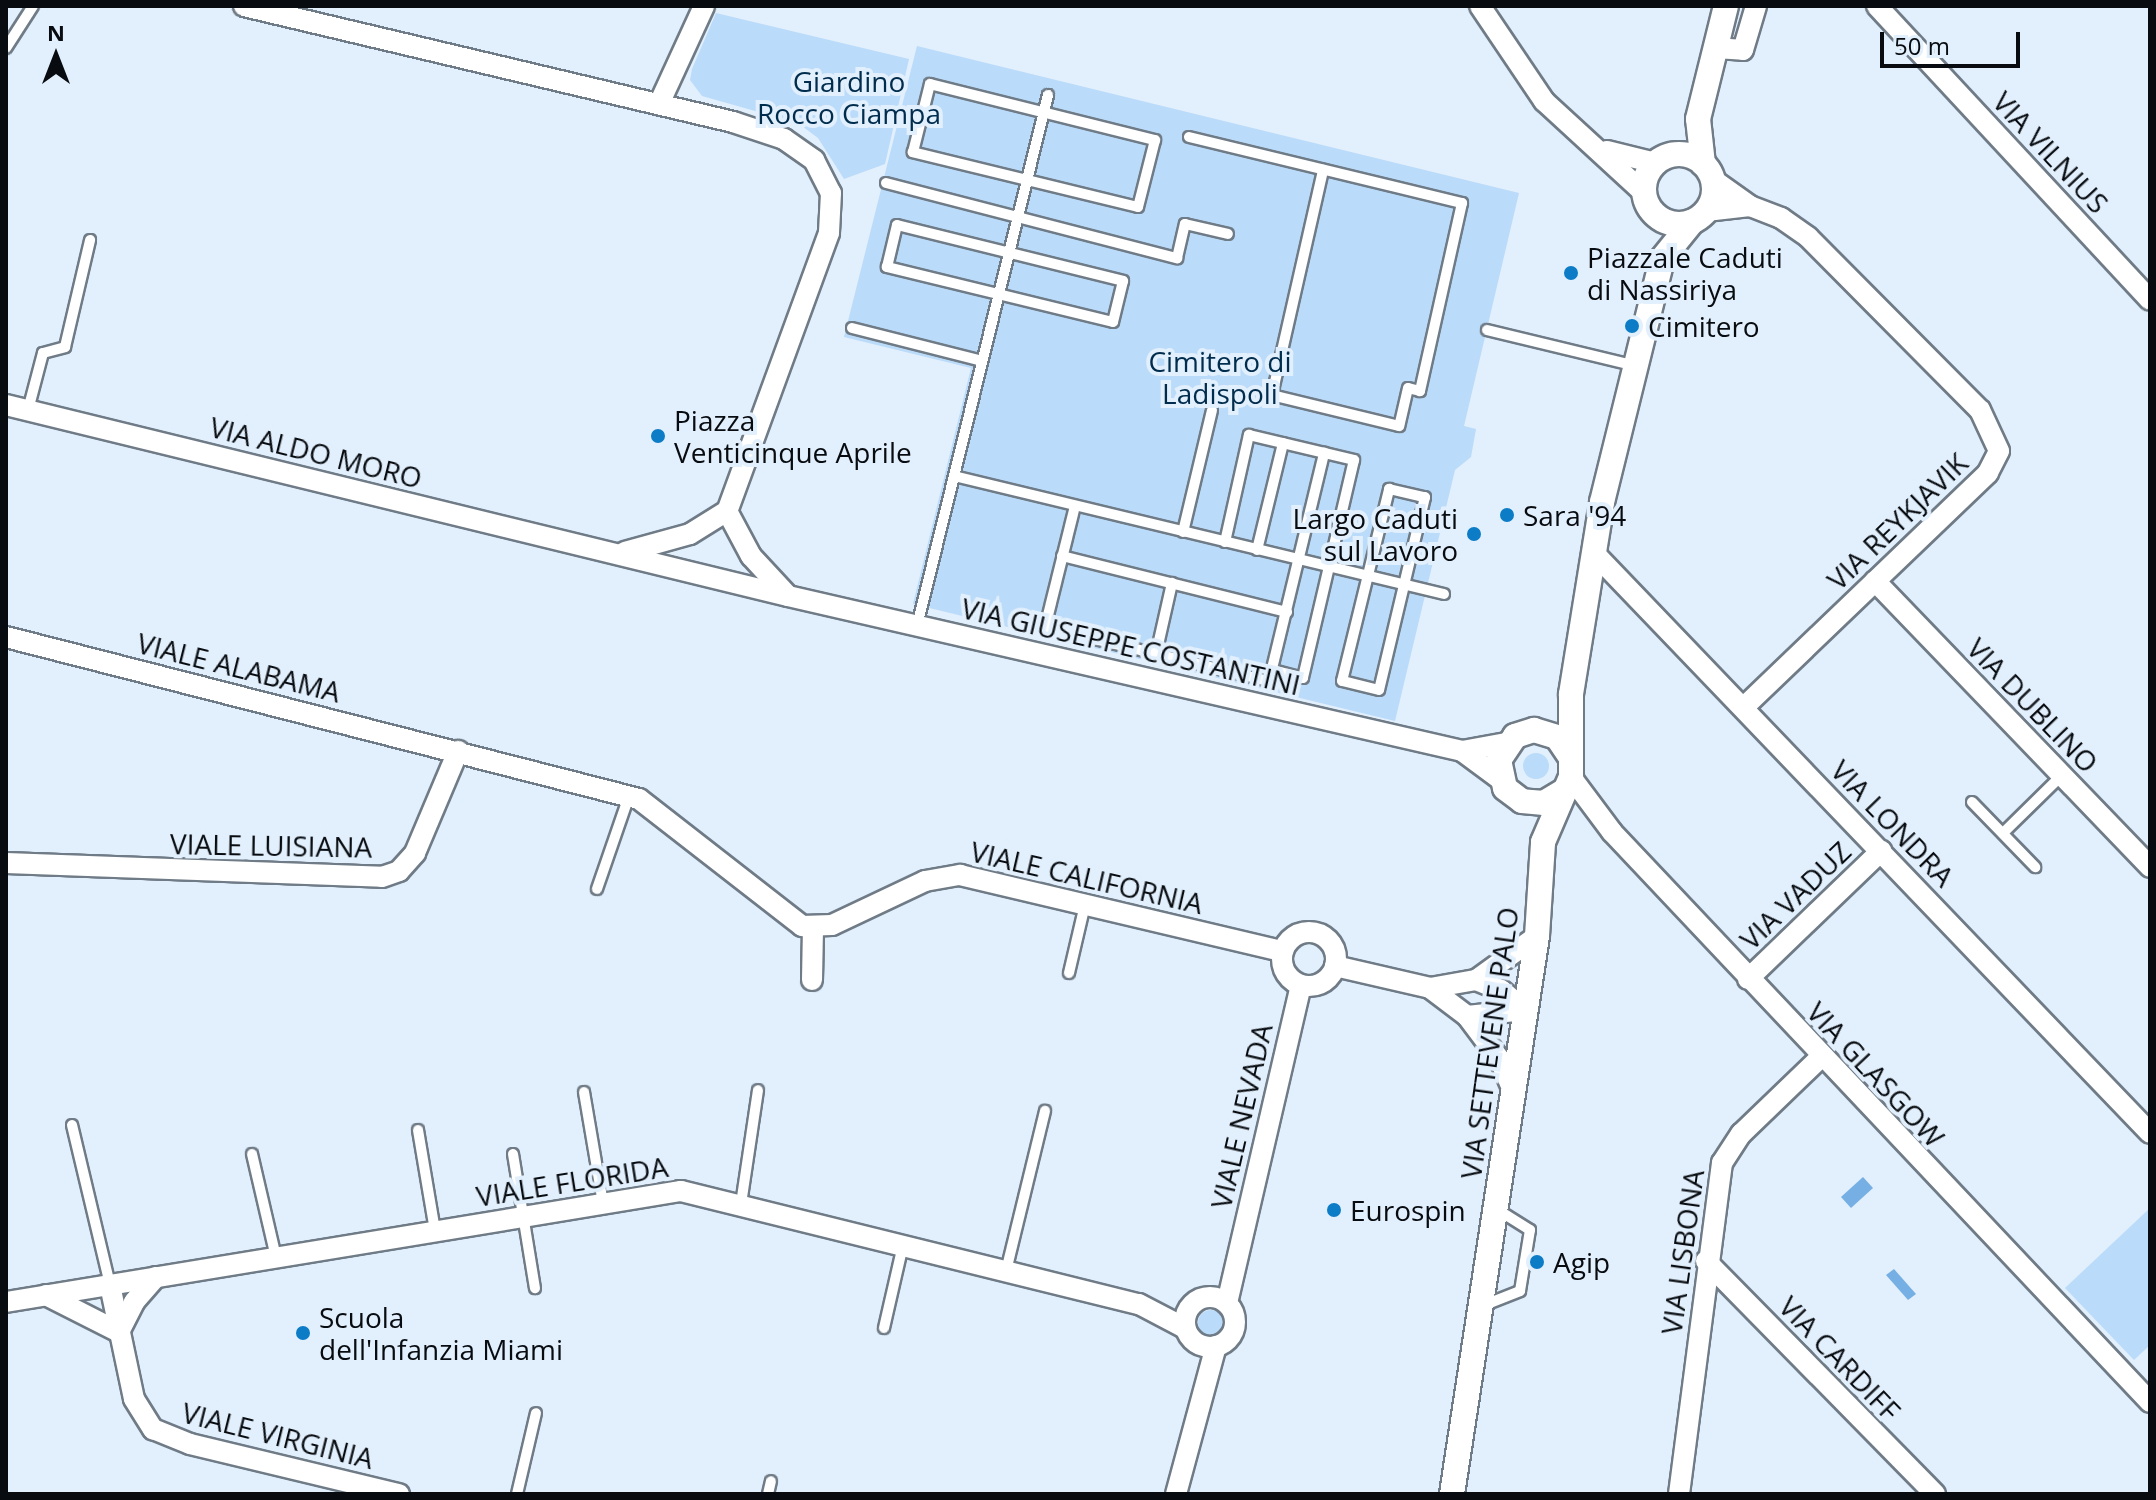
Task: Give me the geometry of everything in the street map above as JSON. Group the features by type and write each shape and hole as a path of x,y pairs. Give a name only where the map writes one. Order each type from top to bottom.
{"street":[{"path":"244,6 659,104 784,139 814,160 831,193 829,233 727,511 658,547 614,554"},
{"path":"659,104 704,6"},
{"path":"1480,6 1544,101 1645,194"},
{"name":"VIA SETTEVENE PALO","path":"1662,259 1699,216 1708,171 1698,119 1726,6"},
{"path":"1716,48 1743,50 1756,6"},
{"name":"VIA VILNIUS","path":"1877,6 2150,300"},
{"name":"VIA SETTEVENE PALO","path":"1452,1494 1537,936 1543,842 1568,776 1571,694 1594,553 1632,365 1662,259 1658,217 1645,194 1662,159 1698,119"},
{"path":"1582,139 1618,156 1662,159 1687,155 1708,171"},
{"name":"VIA REYKJAVIK","path":"1708,171 1750,206 1781,218 1808,237 1980,410 1998,440 1995,465 1743,708"},
{"name":"VIA REYKJAVIK","path":"1699,216 1750,206"},
{"path":"1658,217 1674,223 1699,216"},
{"name":"VIA ALDO MORO","path":"6,405 788,596"},
{"path":"727,511 751,556 788,596"},
{"name":"VIA LONDRA","path":"1594,553 2150,1133"},
{"name":"VIA DUBLINO","path":"1875,581 2150,867"},
{"name":"VIA GIUSEPPE COSTANTINI","path":"788,596 1462,751"},
{"name":"VIALE ALABAMA","path":"6,637 458,751"},
{"path":"1462,751 1507,743 1534,730 1571,694"},
{"path":"1462,751 1506,788 1533,804 1568,776 1557,737 1534,730"},
{"path":"1507,743 1499,760 1506,788 1543,842"},
{"path":"458,751 629,796 667,816 783,915 813,928 812,980"},
{"name":"VIALE LUISIANA","path":"6,863 358,880 382,877 399,871 415,853 458,751"},
{"name":"VIA GLASGOW","path":"1568,776 1612,832 1748,979 2150,1402"},
{"name":"VIA VADUZ","path":"1748,979 1881,851"},
{"name":"VIALE CALIFORNIA","path":"813,928 837,923 947,875 1282,951"},
{"path":"1316,932 1335,949 1335,966 1326,980 1301,985 1287,975 1282,951 1292,937 1316,932"},
{"path":"1335,966 1430,988 1476,980 1537,936"},
{"path":"1476,980 1501,990 1525,1010"},
{"name":"VIALE NEVADA","path":"1209,1301 1236,1261 1301,985"},
{"path":"1430,988 1467,1016 1500,1060 1513,1090"},
{"path":"1467,1016 1525,1010"},
{"name":"VIA LISBONA","path":"1679,1494 1706,1261 1728,1150 1821,1057"},
{"name":"VIALE FLORIDA","path":"6,1302 681,1191 1139,1304 1185,1328"},
{"name":"VIA CARDIFF","path":"1706,1261 1935,1494"},
{"path":"46,1295 119,1332 134,1302 156,1277"},
{"name":"VIALE VIRGINIA","path":"110,1285 137,1407 158,1432 399,1494"},
{"path":"1176,1494 1216,1346 1234,1330 1234,1312 1209,1301 1185,1328 1200,1346 1216,1346"},
{"name":"VIALE FLORIDA","path":"1139,1304 1209,1301"}],"lane":[{"path":"6,48 33,6"},
{"path":"930,84 1155,140 1138,207 1027,180 913,152 930,84"},
{"path":"917,626 1048,95"},
{"path":"1189,137 1462,203 1420,391 1408,388 1399,426 1272,395 1323,170"},
{"path":"886,183 1177,258 1185,224 1228,234"},
{"path":"897,225 1123,281 1113,322 999,294 887,267 897,225"},
{"path":"28,410 43,353 65,347 90,240"},
{"path":"852,328 982,361"},
{"path":"1487,330 1632,365"},
{"path":"1183,532 1212,410"},
{"path":"1225,542 1249,435 1354,460 1303,678 1273,670"},
{"path":"1257,550 1283,443"},
{"path":"1075,506 1045,627 1269,681 1324,453"},
{"path":"954,476 1444,594"},
{"path":"1389,489 1425,497 1405,585 1379,690 1342,681 1389,489"},
{"path":"1062,556 1287,612"},
{"path":"1156,654 1172,583"},
{"path":"2003,833 2062,775"},
{"path":"597,889 629,796"},
{"path":"1972,802 2035,867"},
{"path":"1069,973 1085,905"},
{"path":"741,1204 758,1090"},
{"path":"584,1092 603,1203"},
{"path":"1006,1271 1045,1111"},
{"path":"72,1125 110,1285"},
{"path":"418,1130 435,1231"},
{"path":"252,1154 276,1257"},
{"path":"513,1154 535,1288"},
{"path":"1481,1307 1520,1291 1530,1230 1495,1208"},
{"path":"884,1328 903,1245"},
{"path":"517,1494 536,1413"},
{"path":"768,1494 771,1481"}],"green space":[{"name":"Giardino Rocco Ciampa","path":"716,13 909,59 885,164 844,179 818,138 798,123 702,96 690,80"},
{"name":"Cimitero di Ladispoli","path":"917,46 1519,193 1464,426 1476,429 1471,457 1455,470 1395,721 913,604 971,368 844,337"},
{"path":"1536,753 1545,757 1549,766 1545,775 1536,779 1527,775 1523,766 1527,757"},
{"path":"2150,1208 2150,1345 2134,1360 2065,1288"},
{"path":"1211,1310 1220,1314 1224,1323 1220,1332 1211,1336 1202,1332 1198,1323 1202,1314"}],"water":[{"path":"1863,1177 1873,1188 1851,1208 1841,1197"},
{"path":"1894,1269 1916,1294 1908,1300 1886,1275"}],"place":[{"name":"Piazzale Caduti di Nassiriya","path":"1571,273"},
{"name":"Cimitero","path":"1632,326"},
{"name":"Piazza Venticinque Aprile","path":"658,436"},
{"name":"Sara '94","path":"1507,515"},
{"name":"Largo Caduti sul Lavoro","path":"1474,534"},
{"name":"Eurospin","path":"1334,1210"},
{"name":"Agip","path":"1537,1262"},
{"name":"Scuola dell'Infanzia Miami","path":"303,1333"}]}
